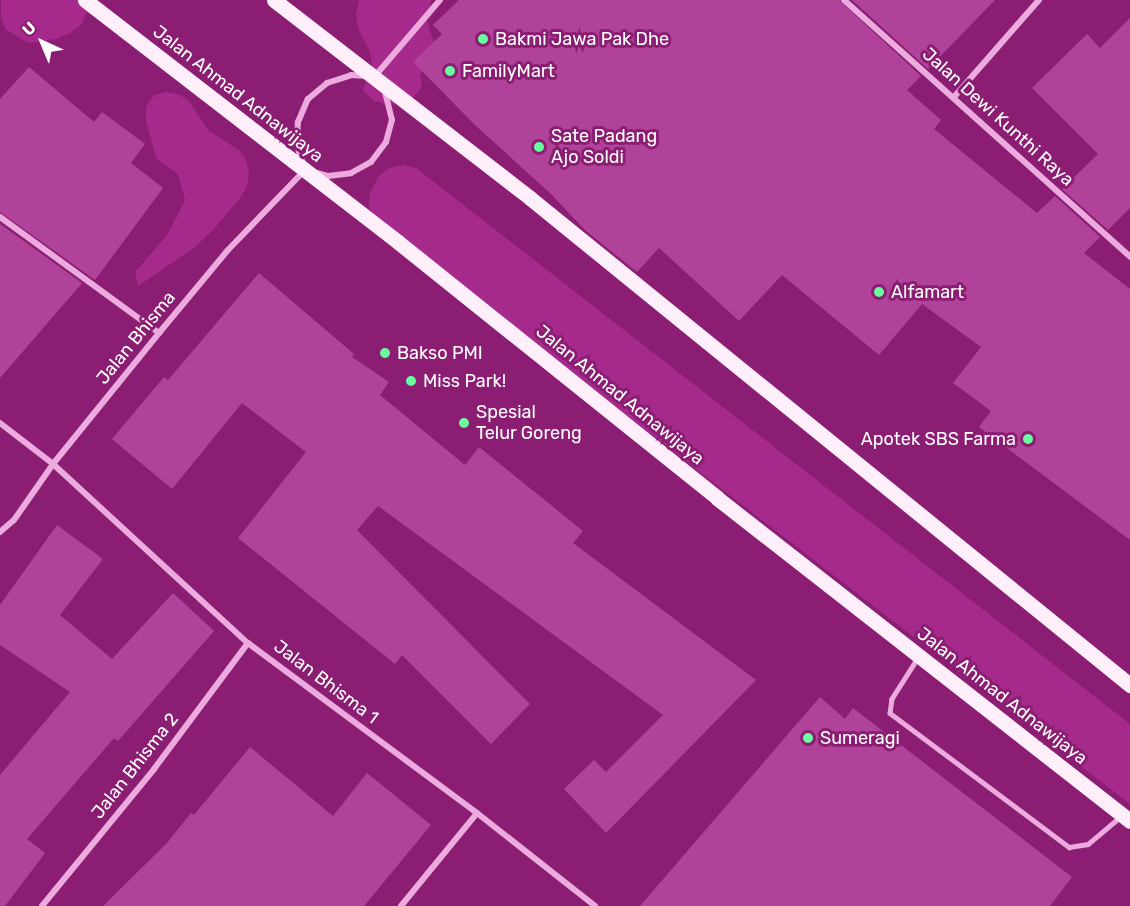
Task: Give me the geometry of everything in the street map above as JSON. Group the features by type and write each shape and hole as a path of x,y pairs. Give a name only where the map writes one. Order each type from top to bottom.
{"main road":[{"name":"Jalan Ahmad Adnawijaya","path":"85,0 305,170 1126,818"},
{"path":"274,0 549,213 1130,685"}],"street":[{"path":"375,76 441,0"},
{"name":"Jalan Dewi Kunthi Raya","path":"844,0 1130,257"},
{"path":"954,97 1039,0"},
{"path":"351,75 375,76 388,97 392,120 386,142 381,149 371,162 351,173 328,176 305,170 297,146 298,122 308,99 327,83 335,80 351,75"},
{"name":"Jalan Bhisma","path":"0,532 14,520 53,465 227,251 305,170"},
{"path":"0,217 159,333"},
{"name":"Jalan Bhisma 1","path":"0,423 53,465 248,643 477,813 594,906"},
{"name":"Jalan Bhisma 2","path":"42,906 154,769 248,643"},
{"path":"400,906 477,813"}],"lane":[{"path":"919,656 892,699 890,713 1069,847 1088,844 1126,818"}],"shaded area":[{"path":"1,0 88,1 87,12 81,25 70,33 56,39 29,43 6,30 1,17"},
{"path":"359,0 431,0 427,20 434,44 425,68 420,74 422,87 414,97 400,103 386,104 373,100 363,90 372,64 370,52 358,28 356,15"},
{"path":"166,92 178,94 188,100 209,131 240,151 246,160 249,173 247,186 240,198 214,229 194,248 138,286 135,272 167,235 185,200 178,174 156,158 146,120 146,107 154,95"},
{"path":"404,165 416,168 1130,724 1130,804 377,223 369,207 370,193 378,177 389,168"}],"building":[{"path":"459,0 839,0 921,76 907,90 941,120 934,129 1037,213 1055,196 1100,237 1084,253 1130,289 1130,540 979,427 991,411 953,383 981,347 922,304 879,355 782,275 739,321 659,248 637,272 586,231 551,194 474,124 413,62 442,34 433,25"},
{"path":"852,0 995,0 928,69"},
{"path":"1130,18 1130,208 1108,230 1062,189 1098,154 1032,88 1087,34 1100,48"},
{"path":"29,67 94,122 102,112 145,144 131,163 163,188 95,280 0,212 0,99"},
{"path":"0,224 82,283 0,378"},
{"path":"259,273 354,354 352,357 389,382 380,395 465,465 479,447 583,531 573,543 756,680 606,833 564,789 594,760 606,772 663,715 378,506 357,530 530,704 491,744 402,655 395,664 238,538 306,452 242,403 172,489 112,439 164,377 168,380"},
{"path":"57,525 103,559 60,615 112,659 173,593 214,631 118,741 114,738 27,839 45,853 5,906 0,906 0,775 70,692 0,645 0,605"},
{"path":"820,697 845,719 853,708 1072,877 1050,906 640,906"},
{"path":"250,747 333,816 367,773 431,825 364,906 103,906 167,843 191,813 194,815"}],"place":[{"name":"Bakmi Jawa Pak Dhe","path":"483,39"},
{"name":"FamilyMart","path":"450,71"},
{"name":"Sate Padang Ajo Soldi","path":"539,147"},
{"name":"Alfamart","path":"879,292"},
{"name":"Bakso PMI","path":"385,353"},
{"name":"Miss Park!","path":"411,381"},
{"name":"Spesial Telur Goreng","path":"464,423"},
{"name":"Apotek SBS Farma","path":"1028,439"},
{"name":"Sumeragi","path":"808,738"}]}
